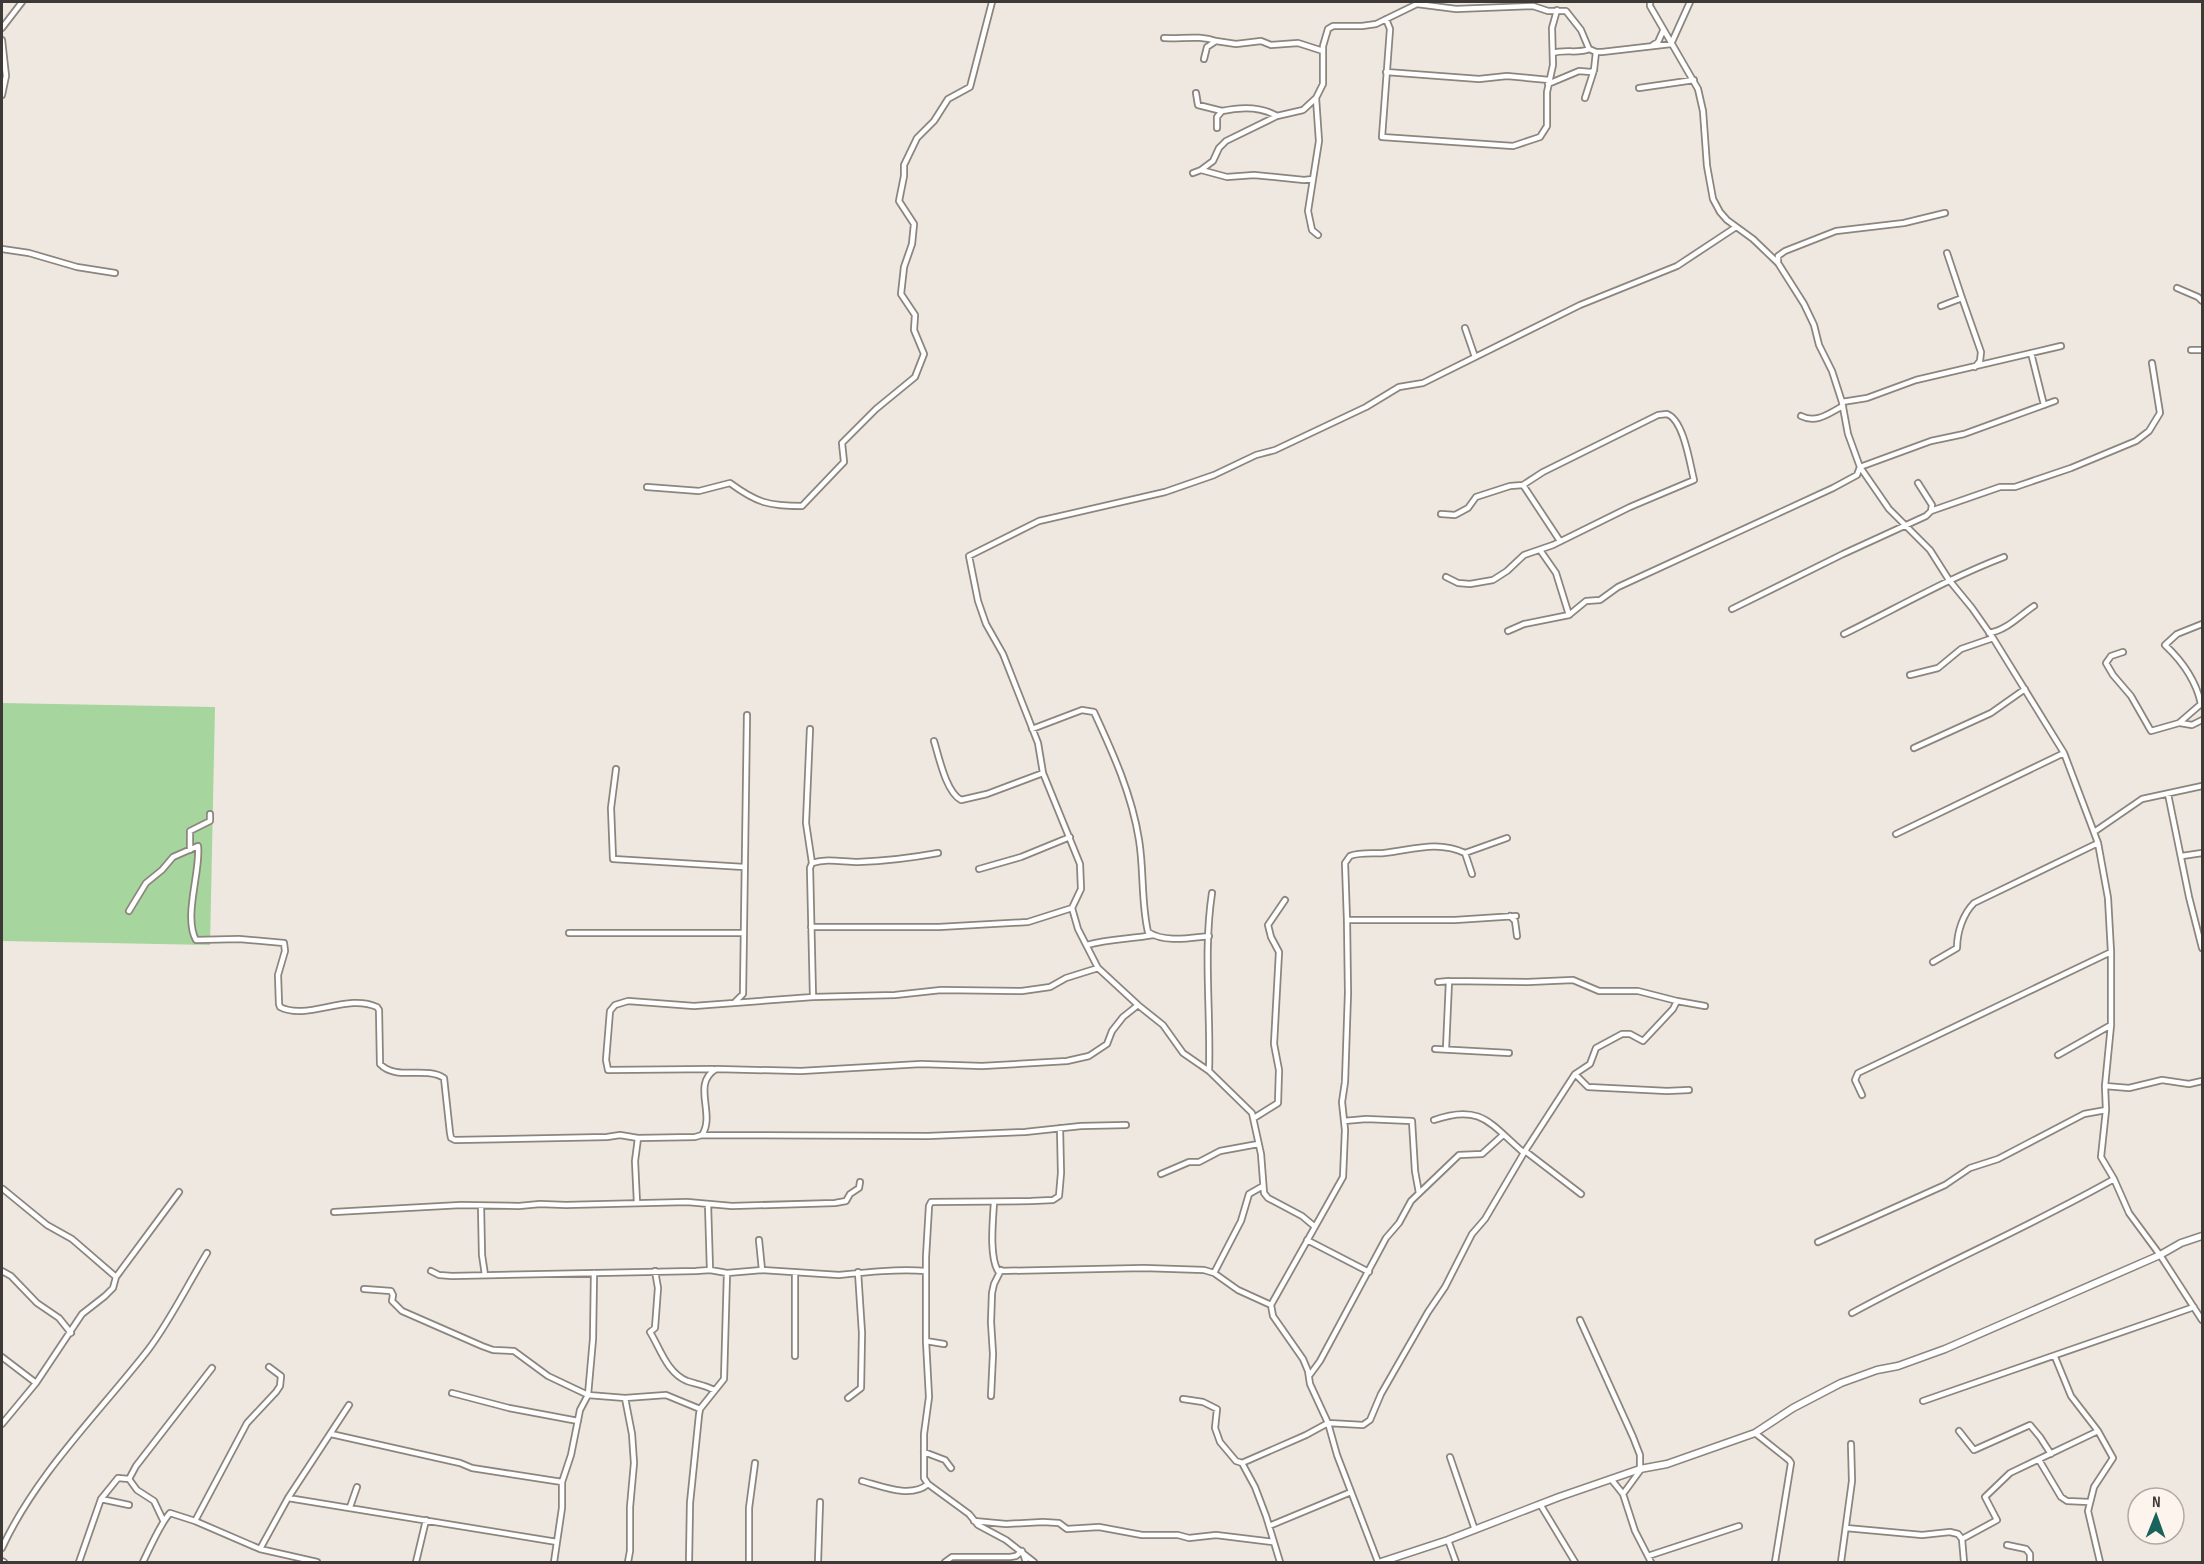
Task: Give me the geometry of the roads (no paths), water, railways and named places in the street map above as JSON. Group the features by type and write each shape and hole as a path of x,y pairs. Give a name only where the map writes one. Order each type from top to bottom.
{"street":[{"path":"2,28 22,2"},
{"path":"647,487 699,490 730,483 746,495 774,506 802,506 844,462 843,443 876,409 915,377 924,354 914,330 915,315 901,294 904,267 912,244 914,224 899,201 904,165 917,138 934,121 948,99 970,87 992,2"},
{"path":"1650,2 1671,45 1694,80 1703,111 1709,187 1720,212 1754,239 1778,263 1811,317 1819,345 1832,371 1848,434 1860,467 1889,509 1930,550 1949,580 1991,636 2064,753 2098,843 2108,898 2111,1025 2104,1086 2105,1136 2100,1152 2101,1157 2129,1213 2160,1255 2202,1320"},
{"path":"1671,45 1690,2"},
{"path":"1193,173 1213,161 1219,148 1226,141 1277,116 1303,110 1316,98 1323,84 1323,51 1328,29 1333,26 1370,25 1417,4 1456,9 1533,6 1548,11 1563,10 1569,13 1581,30 1589,49"},
{"path":"1386,19 1390,29 1381,135 1384,138 1514,146 1536,139 1547,126 1548,82 1553,65 1552,28 1557,10"},
{"path":"1653,45 1660,38 1663,30"},
{"path":"1164,38 1205,37 1236,45 1255,41 1270,45 1298,43 1323,51"},
{"path":"2,40 6,76 2,95"},
{"path":"1204,59 1207,47 1216,41"},
{"path":"1553,53 1581,52 1589,49 1596,52 1671,45"},
{"path":"1585,98 1594,70 1596,52"},
{"path":"1386,72 1479,79 1507,76 1548,82 1579,71 1594,70"},
{"path":"1640,88 1694,80"},
{"path":"1196,93 1200,106 1222,111 1252,108 1265,110 1277,116"},
{"path":"1316,98 1319,141 1308,216 1312,230 1318,235"},
{"path":"1217,128 1217,117 1222,111"},
{"path":"1201,170 1227,177 1254,175 1313,179"},
{"path":"1778,263 1778,256 1785,251 1836,231 1904,223 1945,213"},
{"path":"1314,1226 1302,1216 1268,1198 1264,1193 1261,1154 1252,1113 1209,1071 1183,1053 1163,1024 1138,1005 1098,968 1090,956 1072,908 1081,889 1082,873 1070,837 1043,773 1038,743 1003,654 986,624 978,601 969,556 1039,522 1165,492 1214,475 1256,454 1275,450 1346,417 1399,387 1423,383 1580,305 1677,266 1736,227"},
{"path":"2,249 28,253 77,267 115,273"},
{"path":"1947,253 1981,352 1980,361 1975,367"},
{"path":"2177,288 2202,301"},
{"path":"1941,306 1962,298"},
{"path":"1465,328 1475,357"},
{"path":"1801,416 1807,419 1821,418 1842,404 1867,398 1916,380 2061,346"},
{"path":"2191,350 2202,350"},
{"path":"2031,353 2044,405"},
{"path":"1732,609 1926,516 1931,511 2000,487 2015,487 2071,468 2136,441 2149,431 2160,412 2152,363"},
{"path":"1508,632 1524,624 1569,615 1586,601 1600,600 1618,587 1833,488 1857,475 1860,467 1931,441 1964,434 2055,401"},
{"path":"1441,514 1455,515 1468,508 1476,497 1510,486 1523,485 1543,472 1658,415 1667,414 1680,428 1694,480 1630,507 1540,550 1524,555 1507,571 1492,580 1470,584 1458,583 1446,577"},
{"path":"1918,483 1932,505 1931,511"},
{"path":"1523,485 1560,541"},
{"path":"1540,550 1556,573 1569,615"},
{"path":"1844,634 1918,598 1949,580 2004,556"},
{"path":"1910,675 1938,668 1961,650 1991,636 2034,606"},
{"path":"2179,723 2201,704 2199,694 2184,666 2164,645 2177,634 2202,624"},
{"path":"2123,652 2111,656 2106,663 2131,696 2151,731 2179,723 2192,725 2202,720"},
{"path":"1914,748 1972,723 2025,689"},
{"path":"1032,729 1082,710 1094,712 1132,802 1142,863 1144,916 1148,932 1165,939 1209,936"},
{"path":"735,1002 743,994 745,951 743,933 747,715"},
{"path":"810,729 806,823 812,863 810,868 813,997"},
{"path":"934,741 948,785 955,797 961,800 987,794 1043,773"},
{"path":"1896,834 2064,753"},
{"path":"616,769 611,808 613,860 744,867"},
{"path":"2094,832 2142,799 2202,786"},
{"path":"2168,794 2202,948"},
{"path":"190,850 190,831 210,821 210,814"},
{"path":"979,869 1070,837"},
{"path":"1507,838 1465,853 1451,847 1416,848 1350,856 1345,863 1348,993 1345,1082 1342,1102 1343,1177 1271,1305 1273,1317 1303,1359 1310,1384 1328,1423 1337,1455 1380,1563 1611,1479 1641,1469 1667,1464 1755,1433 1792,1407 1841,1383 1945,1349 2160,1255 2181,1243 2202,1236"},
{"path":"1933,962 1957,948 1958,930 1967,910 1974,903 2098,843"},
{"path":"129,911 146,883 162,870 173,856 196,846 199,848 192,889 193,930 196,940 239,939 284,943 285,951 278,975 279,1004 288,1012 306,1011 332,1005 358,1004 377,1007 380,1064 390,1071 437,1074 444,1078 451,1138 455,1140 620,1135 638,1138 702,1135 928,1136 1025,1132 1081,1125 1126,1125"},
{"path":"812,863 827,860 856,862 899,860 938,853"},
{"path":"1465,853 1472,874"},
{"path":"2182,856 2202,854"},
{"path":"1209,1071 1209,936 1212,893"},
{"path":"1254,1118 1278,1104 1279,1070 1274,1044 1279,952 1268,925 1285,900"},
{"path":"811,927 939,927 1028,922 1072,908"},
{"path":"1510,916 1515,921 1517,936"},
{"path":"1347,920 1455,920 1516,916"},
{"path":"569,933 743,933"},
{"path":"1087,945 1102,940 1124,940 1153,935"},
{"path":"1862,1095 1855,1080 1858,1073 2111,952"},
{"path":"1098,968 1066,978 1050,987 1022,991 941,990 895,995 813,997 694,1006 628,1001 615,1005 610,1011 606,1060 608,1070 801,1071 921,1064 982,1066 1067,1061 1089,1056 1107,1044 1112,1031 1123,1017 1138,1005"},
{"path":"1438,982 1573,980 1599,991 1638,991 1705,1006"},
{"path":"1446,1050 1449,981"},
{"path":"1183,1399 1203,1402 1217,1409 1215,1428 1220,1442 1236,1461 1242,1463 1328,1423 1363,1425 1370,1420 1381,1394 1445,1287 1472,1234 1485,1219 1524,1152 1575,1074 1590,1064 1596,1048 1622,1034 1630,1034 1642,1041 1673,1009 1677,1001"},
{"path":"2058,1055 2111,1025"},
{"path":"1435,1049 1509,1053"},
{"path":"702,1135 707,1122 705,1080 716,1069"},
{"path":"1575,1074 1588,1087 1689,1090"},
{"path":"2104,1086 2129,1088 2162,1080 2189,1084 2202,1081"},
{"path":"1818,1242 1945,1185 1970,1168 1998,1159 2084,1114 2106,1110"},
{"path":"1434,1120 1454,1114 1472,1114 1490,1121 1503,1136 1581,1194"},
{"path":"1344,1121 1366,1119 1412,1121 1419,1194"},
{"path":"1035,1563 1022,1551 974,1521 969,1514 928,1484 924,1472 924,1434 929,1397 926,1341 929,1206 931,1202 1053,1200 1059,1196 1060,1128"},
{"path":"1309,1376 1320,1361 1386,1238 1399,1223 1411,1202 1459,1155 1482,1154 1503,1136"},
{"path":"637,1203 635,1161 638,1138"},
{"path":"1161,1174 1188,1162 1199,1162 1220,1151 1258,1144"},
{"path":"1852,1313 1924,1274 2069,1204 2114,1179"},
{"path":"334,1212 480,1206 687,1202 732,1206 842,1202 859,1188 860,1182"},
{"path":"1214,1273 1241,1221 1249,1194 1263,1186"},
{"path":"3,1189 46,1225 72,1239 116,1277"},
{"path":"2,1424 36,1383 82,1314 113,1288 116,1277 179,1192"},
{"path":"994,1202 992,1225 995,1263 998,1271 1196,1269 1214,1273 1238,1290 1271,1305"},
{"path":"708,1204 710,1270"},
{"path":"480,1206 485,1275"},
{"path":"759,1240 762,1270"},
{"path":"1307,1240 1369,1272"},
{"path":"2,1548 14,1520 69,1445 150,1347 207,1253"},
{"path":"431,1271 439,1275 452,1276 710,1270 727,1273 762,1270 839,1275 858,1272 927,1271"},
{"path":"991,1396 992,1293 1001,1270"},
{"path":"656,1271 658,1288 655,1329 650,1332 664,1360 680,1376 687,1381 705,1385 714,1390"},
{"path":"2,1272 10,1276 37,1304 59,1318 71,1333"},
{"path":"795,1272 795,1356"},
{"path":"848,1398 861,1388 862,1333 858,1272"},
{"path":"554,1563 562,1508 562,1482 572,1455 580,1410 588,1395 593,1338 594,1273"},
{"path":"689,1563 691,1491 700,1409 724,1379 727,1273"},
{"path":"364,1289 391,1291 392,1301 402,1311 482,1347 514,1351 548,1376 588,1395 625,1398 666,1395 700,1409"},
{"path":"1923,1401 2194,1306"},
{"path":"1580,1320 1640,1455 1641,1469 1623,1494"},
{"path":"926,1341 944,1344"},
{"path":"2055,1356 2071,1396 2098,1431 2113,1458 2094,1487 2089,1502 2089,1519 2100,1563"},
{"path":"2,1357 36,1383"},
{"path":"195,1521 247,1423 280,1386 281,1376 269,1366"},
{"path":"129,1479 136,1466 212,1368"},
{"path":"452,1393 509,1408 578,1421"},
{"path":"625,1398 634,1463 628,1563"},
{"path":"260,1549 288,1498 349,1405"},
{"path":"1959,1431 1974,1450 2030,1425 2052,1454"},
{"path":"1962,1539 1997,1520 1985,1497 2010,1473 2098,1431"},
{"path":"1755,1433 1791,1463 1775,1563"},
{"path":"331,1434 460,1463 472,1468 562,1482"},
{"path":"633,1444 641,1443"},
{"path":"1841,1563 1852,1481 1851,1444"},
{"path":"924,1452 945,1460 951,1468"},
{"path":"1450,1457 1475,1530"},
{"path":"2039,1460 2061,1497 2067,1501 2089,1502"},
{"path":"749,1563 749,1508 755,1463"},
{"path":"1242,1463 1255,1487 1280,1563"},
{"path":"79,1563 101,1499 118,1478 129,1479 137,1490 154,1502 163,1520"},
{"path":"1611,1479 1623,1494 1635,1531 1651,1563"},
{"path":"862,1481 904,1491 916,1491 928,1484"},
{"path":"350,1507 357,1487"},
{"path":"1269,1526 1351,1491"},
{"path":"288,1498 557,1542"},
{"path":"101,1499 129,1506"},
{"path":"818,1563 820,1502"},
{"path":"1540,1504 1575,1563"},
{"path":"143,1563 163,1520 170,1513 195,1521 260,1549 317,1563"},
{"path":"416,1563 426,1520"},
{"path":"974,1521 1006,1524 1059,1523 1067,1528 1099,1527 1142,1535 1178,1535 1189,1538 1216,1535 1273,1542"},
{"path":"1648,1556 1739,1526"},
{"path":"1846,1527 1922,1535 1950,1532 1958,1534 1962,1539 1964,1563"},
{"path":"1448,1540 1456,1563"},
{"path":"2007,1545 2026,1549 2030,1554 2030,1563"},
{"path":"945,1563 952,1557 1010,1557 1022,1551"},
{"path":"1022,1551 1026,1563"}]}
